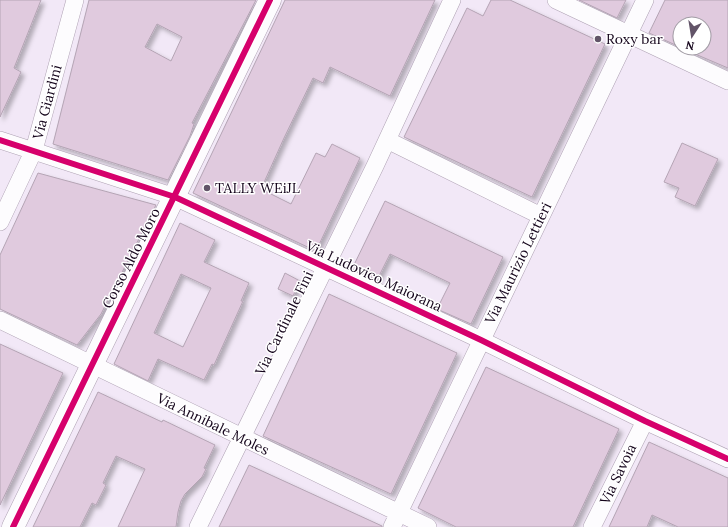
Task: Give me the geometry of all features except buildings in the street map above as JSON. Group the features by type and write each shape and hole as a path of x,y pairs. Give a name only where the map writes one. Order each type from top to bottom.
{"street":[{"name":"Via Giardini","path":"0,222 34,150 75,0"},
{"name":"Corso Aldo Moro","path":"13,527 270,0"},
{"name":"Via Cardinale Fini","path":"198,527 387,140 452,0"},
{"path":"556,0 728,81"},
{"name":"Via Maurizio Lettieri","path":"395,520 645,0"},
{"name":"Via Ludovico Maiorana","path":"0,140 175,197 481,340 645,421 728,459"},
{"path":"387,140 541,216"},
{"name":"Via Annibale Moles","path":"0,320 241,438 395,520 428,527"},
{"name":"Via Savoia","path":"592,527 645,421"}],"cycle path":[{"path":"13,527 270,0"},
{"path":"0,140 175,197 481,340 645,421 728,459"}],"place":[{"name":"Roxy bar","path":"598,39"},
{"name":"TALLY WEiJL","path":"207,188"}]}
